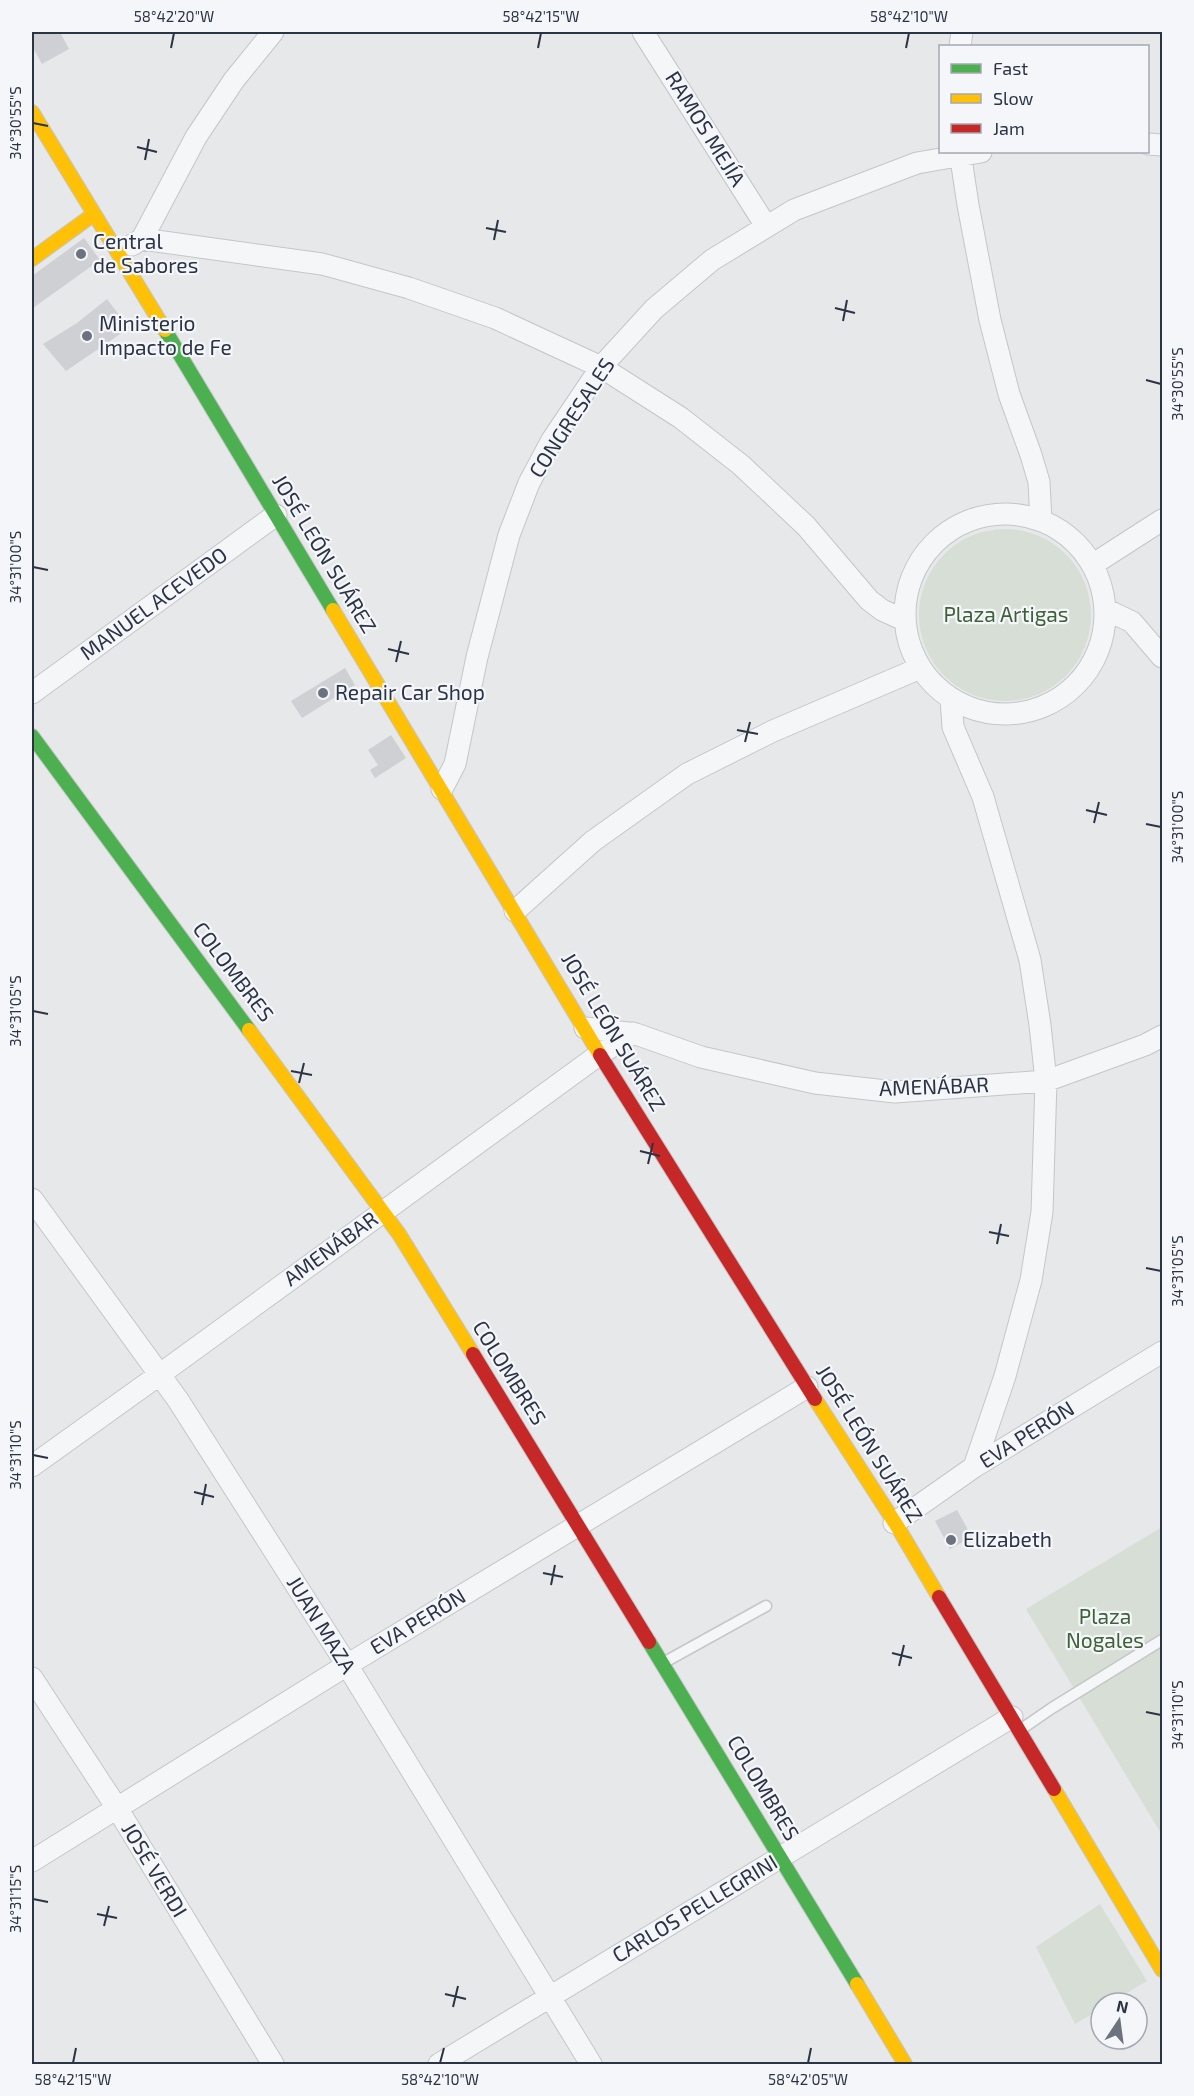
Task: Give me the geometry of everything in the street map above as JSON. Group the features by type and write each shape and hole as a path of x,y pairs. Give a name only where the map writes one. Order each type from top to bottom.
{"street":[{"path":"118,252 142,239 196,137 234,80 273,32"},
{"name":"RAMOS MEJÍA","path":"643,32 766,226"},
{"name":"JOSÉ LEÓN SUÁREZ","path":"32,112 600,1054 894,1523 1154,1948 1162,1970"},
{"path":"960,153 990,320 1009,394 1039,482 1041,520"},
{"name":"CONGRESALES","path":"442,789 455,764 477,657 508,535 529,483 601,367 654,309 712,260 766,226 794,210 917,163 960,153"},
{"path":"32,259 94,214"},
{"path":"142,239 322,264 409,288 495,318 601,367 681,418 741,465 806,526 869,600 882,610 904,620"},
{"path":"1011,514 1041,520 1071,538 1092,565 1102,586 1105,609 1103,637 1093,663 1077,684 1055,701 1030,711 1003,714 976,710 951,699 934,685 920,668 907,637 904,620 906,594 914,570 928,548 952,529 980,516 1011,514"},
{"name":"MANUEL ACEVEDO","path":"32,693 276,515"},
{"path":"1092,565 1162,520"},
{"path":"1105,609 1132,622 1162,657"},
{"path":"515,911 593,841 687,774 773,731 920,668"},
{"path":"951,699 953,726 983,797 1030,960 1046,1081 1042,1212 1030,1280 1005,1376 974,1467"},
{"name":"COLOMBRES","path":"32,736 383,1210 579,1526 905,2064"},
{"name":"AMENÁBAR","path":"585,1028 633,1033 701,1058 815,1083 895,1092 1046,1081 1145,1045 1162,1036"},
{"name":"AMENÁBAR","path":"32,1466 383,1210 600,1054 633,1033"},
{"name":"JUAN MAZA","path":"32,1199 178,1400 347,1665 591,2064"},
{"name":"EVA PERÓN","path":"894,1523 974,1467 1162,1352"},
{"name":"EVA PERÓN","path":"32,1861 347,1665 807,1387"},
{"name":"JOSÉ VERDI","path":"32,1678 117,1808 273,2064"},
{"name":"CARLOS PELLEGRINI","path":"440,2064 781,1857 1016,1724"}],"lane":[{"path":"663,1664 766,1606"},
{"name":"CARLOS PELLEGRINI","path":"1016,1724 1052,1708 1162,1640"}],"green space":[{"name":"Plaza Artigas","path":"1005,529 1022,530 1038,535 1053,543 1066,554 1077,567 1085,582 1090,598 1090,632 1085,648 1077,663 1066,676 1053,687 1038,695 1022,700 1005,701 988,700 972,695 957,687 944,676 933,663 925,648 920,632 919,615 920,598 925,582 933,567 944,554 957,543 972,535 988,530"},
{"name":"Plaza Nogales","path":"1162,1527 1162,1835 1026,1609"},
{"path":"1100,1904 1147,1981 1130,1991 1089,1991 1089,2016 1075,2024 1036,1947"}],"building":[{"path":"32,32 60,32 69,49 42,64 32,46"},
{"path":"84,238 100,260 33,308 32,276"},
{"name":"Ministerio Impacto de Fe","path":"107,299 129,328 66,371 43,344 77,323"},
{"name":"Repair Car Shop","path":"345,668 355,685 302,718 291,701"},
{"path":"391,735 406,758 375,778 370,770 378,765 368,750"},
{"path":"957,1510 972,1537 950,1549 935,1521"}],"traffic: fast":[{"path":"165,330 333,610"},
{"path":"32,736 249,1030"},
{"path":"649,1642 857,1984"}],"traffic: slow":[{"path":"32,112 165,330"},
{"path":"32,259 94,214"},
{"path":"333,610 600,1055"},
{"path":"249,1030 399,1234 473,1354"},
{"path":"815,1399 897,1526 939,1597"},
{"path":"1054,1789 1162,1970"},
{"path":"857,1984 905,2064"}],"traffic: jam":[{"path":"600,1055 815,1399"},
{"path":"473,1354 649,1642"},
{"path":"939,1597 1054,1789"}],"place":[{"name":"Central de Sabores","path":"81,254"},
{"name":"Ministerio Impacto de Fe","path":"87,336"},
{"name":"Repair Car Shop","path":"323,693"},
{"name":"Elizabeth","path":"951,1540"}]}
